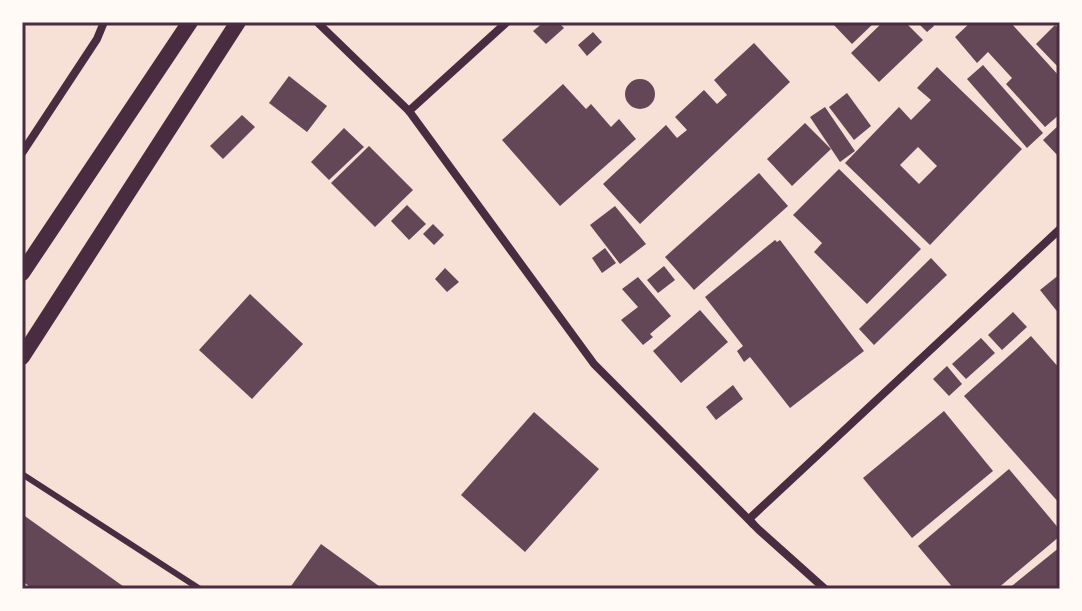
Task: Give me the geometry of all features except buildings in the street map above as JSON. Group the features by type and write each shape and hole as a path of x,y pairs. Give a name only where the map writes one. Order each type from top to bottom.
{"main road":[{"path":"22,273 190,22"},
{"path":"22,357 238,22"}],"street":[{"path":"22,153 97,39 104,22"},
{"path":"317,22 409,111 594,364 759,530 825,589"},
{"path":"409,111 507,22"},
{"path":"759,530 749,519 1060,229"}],"lane":[{"path":"22,474 200,589"}]}
